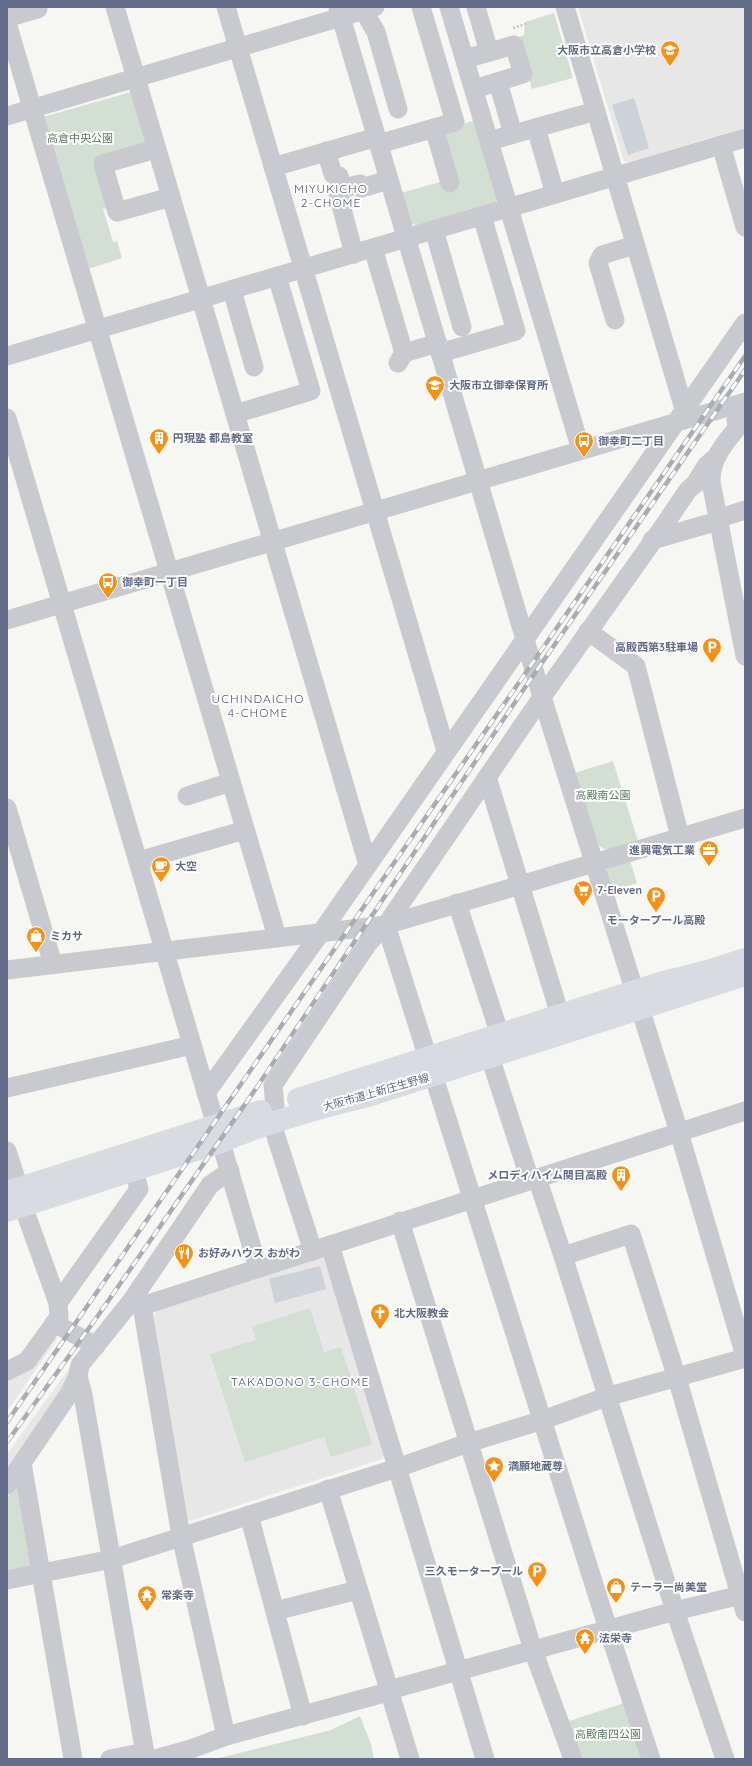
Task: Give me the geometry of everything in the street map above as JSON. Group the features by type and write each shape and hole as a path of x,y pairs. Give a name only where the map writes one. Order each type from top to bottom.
{"main road":[{"name":"大阪市道上新庄生野線","path":"431,1066 490,1057 745,959"},
{"name":"大阪市道上新庄生野線","path":"14,1199 431,1066 500,1035 560,1016 745,975"},
{"name":"大阪市道上新庄生野線","path":"14,1199 134,1170 219,1134"}],"street":[{"path":"115,7 368,865"},
{"path":"226,7 446,752"},
{"path":"273,167 326,151 434,128 455,122 421,7"},
{"path":"450,7 581,450"},
{"path":"476,7 489,52"},
{"path":"565,7 635,245 682,418"},
{"path":"7,18 38,9"},
{"path":"7,116 238,48 340,12 370,9 398,109"},
{"path":"7,1580 112,1559 397,1468 468,1443 543,1420 606,1397 677,1378 745,1357 679,1132 593,863 524,639 340,12"},
{"path":"7,23 277,937"},
{"path":"465,59 514,45 523,74 474,89"},
{"path":"498,82 513,134"},
{"path":"489,141 596,110"},
{"path":"454,119 480,111"},
{"path":"434,128 450,183"},
{"path":"536,128 556,194"},
{"path":"7,356 745,138"},
{"path":"721,146 745,227"},
{"path":"156,149 103,164 117,212 171,196"},
{"path":"326,151 333,174 339,176 343,188"},
{"path":"354,254 337,190 360,184 361,188 389,180"},
{"path":"373,248 401,358 516,331 482,216"},
{"path":"434,230 462,326"},
{"path":"615,320 598,260 602,255 635,245"},
{"path":"277,276 310,389"},
{"path":"232,290 254,367"},
{"path":"514,327 542,319"},
{"path":"206,1092 322,932 524,639 682,418 745,323"},
{"path":"235,414 311,391 310,389 336,381"},
{"path":"7,620 478,481 682,418 745,402"},
{"path":"485,1759 397,1468 322,1248 274,1115 273,1085 369,942 386,925 542,697 652,540 665,524 688,490 695,484 706,466 741,431 736,419 745,406"},
{"path":"7,418 258,1268"},
{"path":"714,459 710,482 745,656"},
{"path":"652,540 718,520 745,510"},
{"path":"588,631 636,666 680,837"},
{"path":"487,777 560,1016"},
{"path":"187,796 231,782"},
{"path":"7,808 53,964"},
{"path":"7,970 386,925 745,818"},
{"path":"138,861 245,830"},
{"path":"457,904 500,1035"},
{"path":"386,925 608,1629 651,1759"},
{"path":"7,1088 192,1045"},
{"path":"490,1057 563,1256 606,1397 675,1611 725,1759"},
{"path":"136,1304 322,1248 400,1221 745,1111"},
{"path":"7,1151 14,1199 58,1303 59,1317 27,1361 7,1371"},
{"path":"58,1303 139,1189 134,1170"},
{"path":"7,1485 69,1394 78,1376 80,1365 136,1304 210,1184 230,1171"},
{"path":"400,1221 533,1650 573,1759"},
{"path":"110,1759 149,1757 191,1749 226,1736 303,1716 388,1692 393,1689 459,1672 608,1629 675,1611 743,1600 677,1378 631,1234 563,1256"},
{"path":"136,1304 181,1536 226,1736"},
{"path":"54,1323 96,1346"},
{"path":"78,1376 83,1395 149,1757"},
{"path":"22,1463 73,1759"},
{"path":"328,1489 388,1692 393,1700 410,1759"},
{"path":"249,1515 303,1716"},
{"path":"275,1611 358,1590"}],"shaded area":[{"name":"大阪市立高倉小学校","path":"578,7 745,7 745,128 629,162 624,161"},
{"path":"634,98 649,148 628,155 612,105"},
{"path":"320,1255 328,1262 386,1454 382,1459 190,1521 185,1518 150,1319 157,1311"},
{"path":"320,1266 326,1289 275,1303 269,1279"},
{"path":"52,1335 57,1339 7,1411 7,1382"},
{"path":"76,1359 68,1383 7,1474 7,1454"}],"green space":[{"path":"554,13 573,78 532,89 517,38 524,35 525,22"},
{"name":"高倉中央公園","path":"131,92 146,145 98,162 110,207 103,209 113,242 117,241 122,258 88,269 43,117"},
{"path":"476,120 499,196 495,203 418,226 410,223 401,193 454,178 443,130"},
{"name":"高殿南公園","path":"613,761 638,841 606,850 598,845 575,773"},
{"path":"630,860 637,883 612,891 606,872 608,867"},
{"path":"310,1308 324,1352 341,1347 372,1444 331,1457 324,1437 245,1462 210,1354 256,1340 252,1327"},
{"path":"16,1484 31,1568 7,1573 7,1498"},
{"name":"高殿南四公園","path":"624,1703 642,1759 580,1759 566,1722"},
{"path":"360,1716 371,1744 374,1759 215,1759 331,1730"}],"railway":[{"path":"7,1422 745,356"},
{"path":"7,1442 97,1317 257,1087 528,683 745,370"}],"place":[{"name":"大阪市立高倉小学校","path":"670,67"},
{"name":"大阪市立御幸保育所","path":"435,402"},
{"name":"円現塾 都島教室","path":"159,455"},
{"name":"御幸町二丁目","path":"584,458"},
{"name":"御幸町一丁目","path":"108,599"},
{"name":"高殿西第3駐車場","path":"712,664"},
{"name":"進興電気工業","path":"709,867"},
{"name":"大空","path":"161,883"},
{"name":"7-Eleven","path":"583,907"},
{"name":"モータープール高殿","path":"656,913"},
{"name":"ミカサ","path":"36,953"},
{"name":"メロディハイム関目高殿","path":"621,1192"},
{"name":"お好みハウス おがわ","path":"184,1270"},
{"name":"北大阪教会","path":"380,1330"},
{"name":"満願地蔵尊","path":"494,1483"},
{"name":"三久モータープール","path":"537,1588"},
{"name":"テーラー尚美堂","path":"616,1604"},
{"name":"常楽寺","path":"147,1612"},
{"name":"法栄寺","path":"585,1655"}],"district":[{"name":"MIYUKICHO 2-CHOME","path":"331,195"},
{"name":"UCHINDAICHO 4-CHOME","path":"258,705"},
{"name":"TAKADONO 3-CHOME","path":"300,1381"}]}
